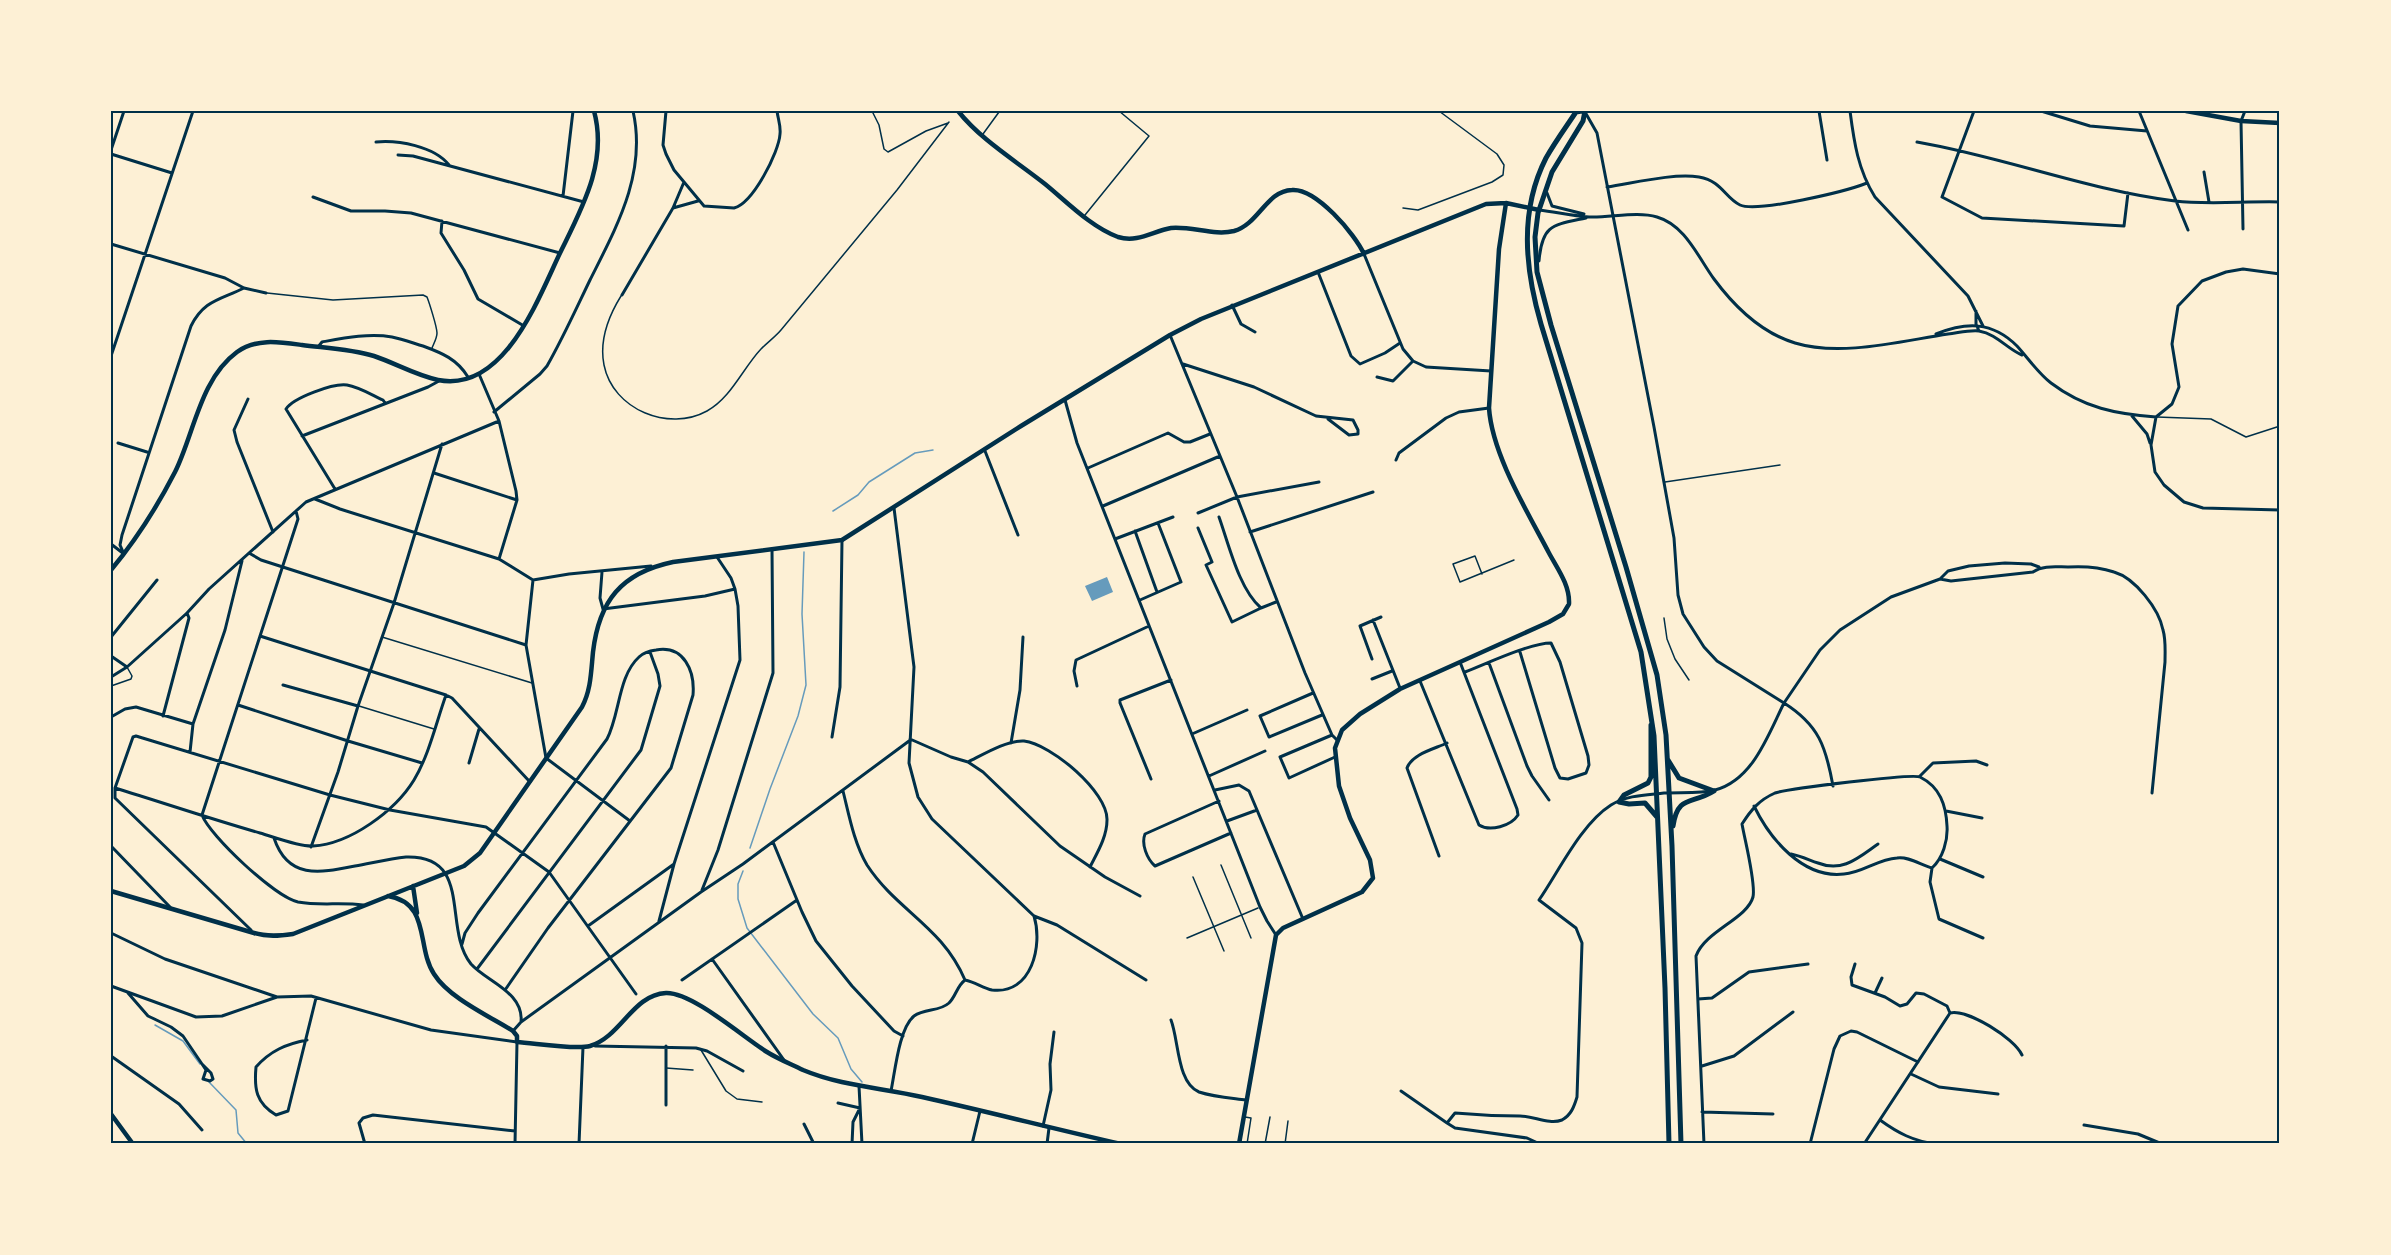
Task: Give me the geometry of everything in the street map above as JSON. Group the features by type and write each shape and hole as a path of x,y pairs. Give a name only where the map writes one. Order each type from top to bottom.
{"main road":[{"path":"1669,1144 1658,818 1652,717 1641,652 1534,297 1527,245 1530,208 1537,178 1546,158 1576,112 1584,111 1582,121 1558,161 1539,210 1535,237 1538,272 1551,325 1654,657 1667,757 1682,1144"},
{"path":"1652,717 1651,777 1644,787 1624,795 1619,802 1645,803 1658,818"},
{"path":"1667,757 1679,778 1714,790"},
{"path":"1672,846 1675,812 1680,805 1686,801 1704,797 1714,790"}],"street":[{"path":"124,111 111,152 172,173"},
{"path":"111,356 193,111"},
{"path":"563,196 573,111"},
{"path":"111,570 155,510 177,467 210,386 225,362 249,345 264,342 365,353 440,380 478,374 497,360 524,326 584,202 599,146 594,111"},
{"path":"494,412 547,366 618,222 632,181 637,152 638,132 633,111"},
{"path":"666,111 663,145 674,170 704,206 734,208 739,207 754,192 777,148 780,135 777,111"},
{"path":"958,111 983,135 1102,229 1129,239 1172,228 1229,232 1249,224 1276,195 1291,190 1302,190 1317,199 1359,243 1400,343 1413,361 1426,366 1491,371"},
{"path":"1584,111 1597,133 1674,538 1678,595 1686,620 1704,647 1717,661 1806,718 1814,729 1827,758 1833,786"},
{"path":"1819,111 1827,160"},
{"path":"1850,111 1856,153 1875,197 1968,296 1983,326"},
{"path":"1974,111 1942,197 1982,218 2124,226 2128,193"},
{"path":"2041,111 2090,126 2147,131"},
{"path":"2139,111 2188,230"},
{"path":"2186,111 2241,121 2280,123"},
{"path":"2243,229 2241,121 2245,111"},
{"path":"376,142 395,141 415,145 440,157 451,166"},
{"path":"1917,142 1961,149 2088,185 2178,202 2280,202"},
{"path":"398,155 413,156 584,202"},
{"path":"2204,172 2209,202"},
{"path":"1607,187 1694,176 1711,181 1725,190 1738,205 1759,208 1867,183"},
{"path":"622,295 673,208 684,182"},
{"path":"1547,186 1548,198 1552,206 1591,217"},
{"path":"313,197 351,211 403,212 560,253"},
{"path":"673,208 698,201"},
{"path":"315,498 340,509 499,559 533,580 842,540 1170,335 1232,305 1486,204 1506,203 1591,217"},
{"path":"1335,757 1289,778 1280,757 1334,737 1350,721 1400,689 1549,622 1563,614 1569,604 1566,585 1496,446 1491,426 1489,408 1499,249 1506,203"},
{"path":"1538,272 1540,245 1547,230 1556,224 1612,215 1657,217 1684,234 1714,278 1746,315 1773,334 1795,343 1820,348 1874,346 1934,335 1979,331 1995,336 2022,355"},
{"path":"442,221 441,233 478,299 524,326"},
{"path":"111,244 225,278 244,288 266,293"},
{"path":"2151,445 2156,417 2172,404 2179,387 2172,344 2178,306 2202,281 2226,272 2243,269 2280,274"},
{"path":"1318,272 1351,356 1360,364 1385,353 1400,343"},
{"path":"124,554 120,545 191,326 198,313 217,300 244,288"},
{"path":"1232,305 1241,324 1255,332"},
{"path":"1976,310 1976,324 1979,331"},
{"path":"1934,335 1959,327 1976,324 1983,326 1999,333 2017,346 2022,355 2051,383 2096,408 2156,417"},
{"path":"1979,331 1983,326"},
{"path":"1170,335 1237,497 1313,693 1334,737 1335,757 1344,801 1370,860 1373,878 1362,892 1283,928 1276,935 1239,1144"},
{"path":"318,347 322,342 375,336 392,337 431,349 450,358 468,377"},
{"path":"1377,377 1393,381 1413,361"},
{"path":"1183,364 1254,387 1298,408 1328,419 1349,435 1358,434 1353,420 1328,419"},
{"path":"478,374 499,421 517,500 499,559"},
{"path":"302,436 435,384 440,380"},
{"path":"335,489 286,409 294,402 318,391 341,385 382,400 385,404"},
{"path":"248,399 234,430 273,532"},
{"path":"1065,400 1102,506 1170,680 1260,907 1276,935"},
{"path":"1396,460 1399,453 1446,418 1459,412 1489,408"},
{"path":"2131,415 2147,434 2155,472 2164,485 2184,502 2203,508 2280,510"},
{"path":"111,677 127,667 306,502 499,421"},
{"path":"1088,468 1168,433 1184,442 1210,434"},
{"path":"118,443 148,453"},
{"path":"311,847 394,603 442,444"},
{"path":"985,451 1018,535"},
{"path":"1102,506 1220,456"},
{"path":"434,473 517,500"},
{"path":"1198,513 1237,497 1319,482"},
{"path":"1250,532 1373,492"},
{"path":"894,508 914,667 909,763 925,810 957,844 1011,892 1034,916 1057,925 1146,980"},
{"path":"296,512 298,519 202,815 206,825 283,896 297,902 365,905"},
{"path":"1115,540 1173,517"},
{"path":"1219,517 1245,587 1261,609"},
{"path":"1140,600 1181,582 1158,522"},
{"path":"1198,528 1212,562 1206,565 1232,622 1276,602"},
{"path":"1135,531 1157,592"},
{"path":"832,737 840,687 842,540"},
{"path":"111,544 124,554"},
{"path":"701,892 718,850 773,674 772,549"},
{"path":"249,553 282,567 526,645"},
{"path":"658,923 674,864 740,660 735,589 731,578 717,557"},
{"path":"190,752 193,724 225,630 242,560"},
{"path":"1447,1124 1455,1113 1504,1118 1521,1116 1552,1122 1569,1115 1574,1107 1577,1087 1582,943 1576,928 1539,900 1593,821 1611,806 1634,796 1714,790 1741,777 1755,758 1784,703 1814,658 1840,630 1891,597 1940,579 1948,571 1969,566 2031,564 2039,568"},
{"path":"111,891 267,937 293,934 473,861 531,783 586,699 593,649 603,609 630,579 651,566"},
{"path":"1940,579 1951,581 2032,572 2039,568 2085,566 2116,572 2138,588 2156,611 2163,629 2165,662 2152,793"},
{"path":"602,572 600,598 603,609"},
{"path":"111,637 157,580"},
{"path":"533,580 526,645 546,758 630,821"},
{"path":"603,609 705,596 735,589"},
{"path":"163,716 189,618 187,613"},
{"path":"1372,659 1360,626 1381,617"},
{"path":"1373,620 1400,689"},
{"path":"1077,686 1074,671 1076,660 1149,626"},
{"path":"260,636 446,695 531,783"},
{"path":"1011,743 1020,690 1023,638"},
{"path":"1465,672 1489,663 1520,652 1546,643 1551,643 1588,756 1589,765 1586,773 1574,778 1560,778 1520,652"},
{"path":"462,944 471,923 575,779 607,739 613,726 620,695 633,663 640,655 650,651 672,650 680,654 691,670 694,683 693,695 671,768 548,928 505,990"},
{"path":"477,969 637,757 660,686 650,651"},
{"path":"111,656 127,667"},
{"path":"1420,680 1479,825 1488,828 1512,822 1518,815 1517,808 1460,662"},
{"path":"1489,663 1532,776 1549,800"},
{"path":"1372,679 1392,671"},
{"path":"1151,779 1120,700 1170,680"},
{"path":"283,685 358,706"},
{"path":"1313,693 1260,716 1269,737 1322,715"},
{"path":"116,788 274,838 311,847 343,838 390,810 412,783 422,763 446,695"},
{"path":"237,705 422,763"},
{"path":"111,717 125,709 136,707 193,724"},
{"path":"1192,734 1247,710"},
{"path":"469,763 479,729"},
{"path":"254,934 115,798 116,788 133,737 220,760 330,795 390,810 486,827 549,872 636,994"},
{"path":"910,739 968,762 983,772 1060,846 1131,893 1140,896"},
{"path":"513,1031 521,1022 773,842 910,739"},
{"path":"968,762 1011,743 1023,741 1038,744 1052,751 1101,799 1107,818 1106,829 1100,848 1090,867"},
{"path":"1439,856 1407,768 1409,763 1418,756 1447,743"},
{"path":"1209,776 1265,751"},
{"path":"1920,776 1933,763 1976,761 1987,765"},
{"path":"1704,1144 1696,956 1700,945 1739,915 1752,899 1753,888 1742,824 1754,806 1778,792 1920,776 1934,786 1944,802 1946,811 1948,837 1940,859 1932,868 1930,882 1940,919 1983,938"},
{"path":"1215,790 1233,786 1245,787 1249,791 1303,919"},
{"path":"843,791 852,827 867,864 893,896 945,944 960,967 965,981"},
{"path":"1219,801 1145,834 1143,842 1149,859 1155,866 1231,833"},
{"path":"1754,806 1762,822 1787,853 1810,868 1846,874 1900,857 1932,868"},
{"path":"1227,821 1257,810"},
{"path":"1946,811 1982,818"},
{"path":"274,838 290,863 311,872 417,857 438,864 446,873 451,888 465,954 477,969 505,990 519,1009 521,1022"},
{"path":"773,842 808,926 825,954 882,1019 903,1036"},
{"path":"1787,853 1820,864 1838,866 1850,864 1878,844"},
{"path":"111,846 174,911"},
{"path":"1940,859 1983,877"},
{"path":"588,926 674,864"},
{"path":"413,886 426,954 434,974 461,998 513,1031 517,1036 515,1144"},
{"path":"388,896 399,898 407,903 418,918"},
{"path":"682,980 798,900"},
{"path":"965,981 992,990 1009,988 1020,983 1033,963 1036,952 1038,938 1034,916"},
{"path":"111,933 165,959 277,998"},
{"path":"712,959 784,1061"},
{"path":"1698,999 1712,998 1749,972 1808,964"},
{"path":"1856,964 1851,977 1852,985 1875,993 1900,1006 1907,1004 1913,995 1920,993 1947,1006 1950,1013"},
{"path":"1875,993 1882,978"},
{"path":"891,1091 903,1036 914,1016 944,1007 965,981"},
{"path":"111,986 196,1017 209,1018 277,998 293,996 316,998 431,1030 517,1042 583,1047 666,1046 701,1049 743,1071"},
{"path":"127,992 148,1016 171,1027 183,1036 206,1070 203,1079 210,1081 213,1079 212,1073 202,1064"},
{"path":"590,1046 613,1033 642,1002 665,993 677,995 784,1061 816,1075 1121,1144"},
{"path":"307,1040 287,1044 265,1058 256,1067 256,1095 266,1109 276,1115 288,1110 307,1040 316,998"},
{"path":"1702,1066 1734,1056 1793,1012"},
{"path":"1950,1013 1960,1012 2008,1038 2022,1055"},
{"path":"1864,1144 1950,1013"},
{"path":"1171,1020 1183,1075 1187,1082 1200,1092 1247,1101"},
{"path":"1810,1144 1834,1049 1840,1036 1851,1031 1857,1032 1918,1062"},
{"path":"1043,1126 1051,1090 1050,1064 1054,1032"},
{"path":"666,1046 666,1105"},
{"path":"579,1144 583,1047"},
{"path":"111,1056 186,1110 202,1130"},
{"path":"1911,1074 1939,1087 1998,1094"},
{"path":"859,1086 862,1144"},
{"path":"1401,1091 1455,1128 1527,1138 1540,1144"},
{"path":"838,1103 860,1108"},
{"path":"852,1144 854,1122 860,1108"},
{"path":"972,1144 980,1111"},
{"path":"1702,1112 1773,1113"},
{"path":"111,1114 133,1144"},
{"path":"365,1144 359,1123 363,1118 373,1115 515,1131"},
{"path":"1880,1120 1916,1142 1936,1144"},
{"path":"804,1124 814,1144"},
{"path":"2084,1125 2138,1134 2162,1144"},
{"path":"1047,1144 1050,1128"}],"lane":[{"path":"622,295 610,314 603,345 604,367 618,392 638,410 657,418 688,418 708,410 726,394 761,349 781,330 897,190 949,122 926,131 888,152 884,149 879,125 872,111"},
{"path":"983,135 1002,111"},
{"path":"1085,216 1149,136 1119,111"},
{"path":"1403,208 1418,210 1503,176 1504,165 1497,154 1439,111"},
{"path":"266,293 333,300 405,295 427,297 437,330 437,336 431,349"},
{"path":"2156,417 2211,419 2246,437 2280,426"},
{"path":"1664,482 1780,465"},
{"path":"1482,574 1474,556 1453,564 1460,582 1482,574 1514,560"},
{"path":"1664,618 1671,649 1689,680"},
{"path":"381,636 532,684"},
{"path":"111,686 131,679 132,676 127,667"},
{"path":"358,706 434,729"},
{"path":"1221,865 1251,938"},
{"path":"1193,877 1224,951"},
{"path":"1187,938 1260,907"},
{"path":"701,1049 726,1091 737,1099 762,1102"},
{"path":"665,1068 693,1070"},
{"path":"1244,1117 1251,1118 1246,1144"},
{"path":"1265,1144 1270,1117"},
{"path":"1285,1144 1288,1120"}],"water":[{"path":"1107,577 1113,592 1092,601 1085,586"}],"waterway":[{"path":"833,511 858,495 869,482 915,453 933,450"},
{"path":"750,848 798,716 806,685 802,614 804,552"},
{"path":"743,871 738,884 738,899 747,928 813,1014 838,1038 851,1069 862,1082"},
{"path":"155,1025 183,1041 200,1064"},
{"path":"209,1082 236,1110 238,1133 247,1144"}]}
